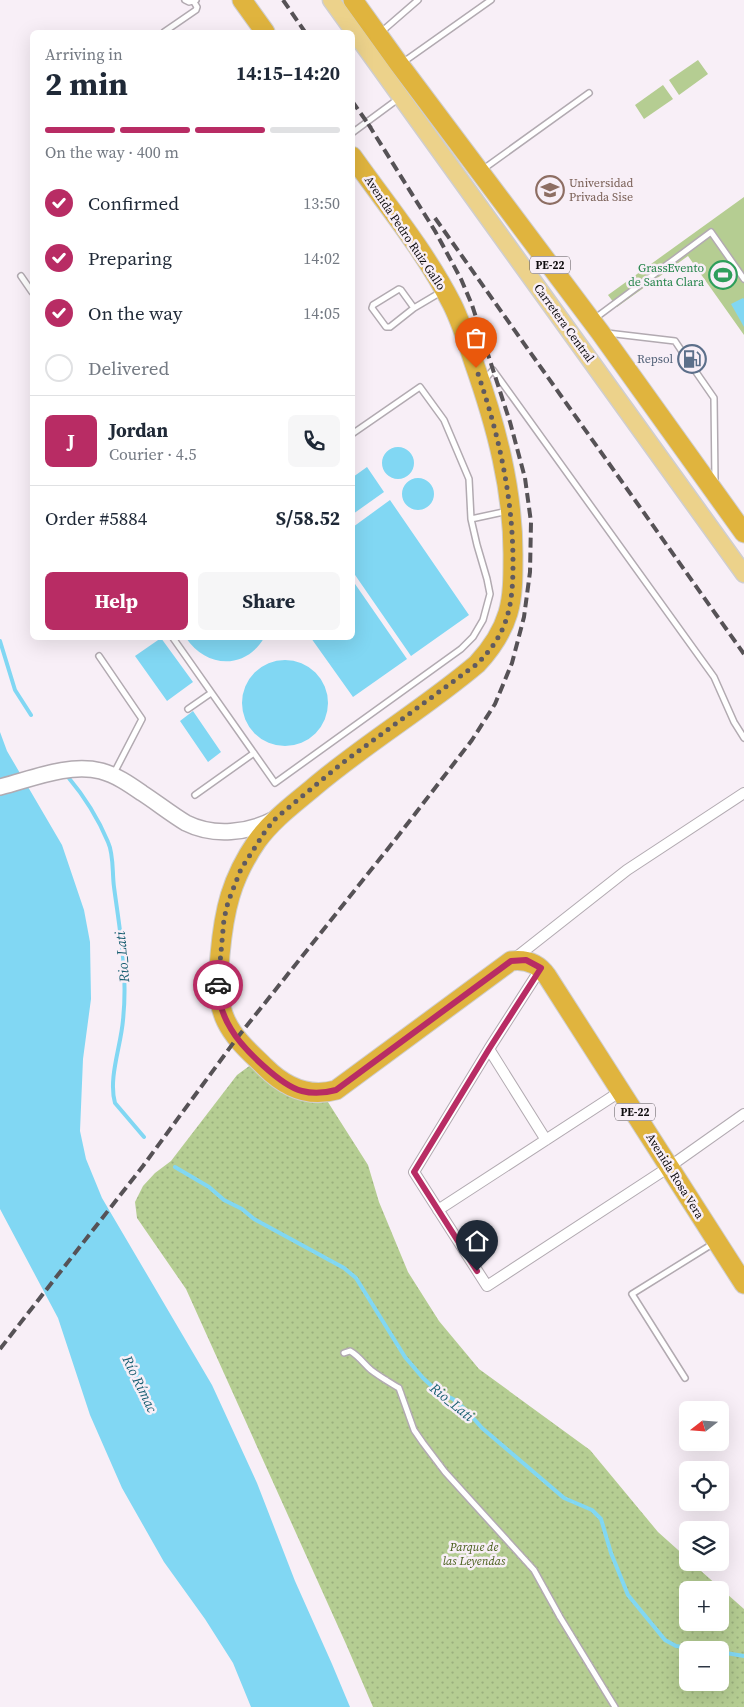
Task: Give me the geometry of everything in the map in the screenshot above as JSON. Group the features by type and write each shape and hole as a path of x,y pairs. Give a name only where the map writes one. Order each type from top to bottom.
{"highway":[{"path":"242,0 264,30"},
{"name":"Carretera Central","path":"353,0 595,326 744,533"},
{"name":"Avenida Pedro Ruiz Gallo","path":"355,160 425,259 444,290 461,324 502,454 511,510 513,552 511,597 504,624 492,647 468,671 341,764 276,818 252,849 234,885 224,919 218,990 223,1013 237,1038 274,1076 287,1085 303,1092 328,1092 336,1090 511,961"},
{"path":"511,961 526,960 541,968"},
{"name":"Avenida Rosa Vera","path":"541,968 716,1241 741,1273"}],"main road":[{"name":"Carretera Central","path":"331,0 353,30"},
{"name":"Carretera Central","path":"355,33 744,574"}],"street":[{"path":"0,787 77,768 113,775 186,823 202,828 218,831 242,831 276,818"},
{"path":"511,961 627,870 744,793"},
{"path":"541,968 414,1172 487,1286 669,1167 744,1114"},
{"path":"489,1049 546,1140"},
{"path":"438,1210 621,1091"}],"lane":[{"path":"167,30 196,10 195,1 189,2 184,0"},
{"path":"378,35 418,0"},
{"path":"399,64 490,0"},
{"path":"479,172 589,93"},
{"path":"355,131 401,96"},
{"path":"595,326 711,232 744,279"},
{"path":"21,276 30,289"},
{"path":"414,308 399,289 373,305 372,308 386,327 390,328 414,308 444,290"},
{"path":"595,326 675,342 682,353"},
{"path":"481,383 493,370 714,677 734,722 744,738"},
{"path":"696,372 714,398 715,492"},
{"path":"174,640 275,783 461,649 473,637 482,620 490,594 471,519 469,479 444,420 420,387 355,432"},
{"path":"471,519 511,510"},
{"path":"99,656 142,719 113,775"},
{"path":"188,708 211,693"},
{"path":"195,795 254,753"},
{"path":"685,1378 632,1294 716,1241"},
{"path":"344,1353 350,1351 382,1379 399,1388 414,1430 445,1472 534,1570 560,1618 615,1707"}],"green space":[{"path":"698,60 708,74 679,95 669,80"},
{"path":"663,85 673,99 644,119 635,105"},
{"name":"GrassEvento de Santa Clara","path":"744,197 744,335 688,256 617,307 608,295"},
{"name":"Parque de las Leyendas","path":"252,1064 300,1098 313,1102 326,1099 368,1165 379,1202 408,1272 439,1321 479,1369 590,1450 658,1532 679,1551 679,1571 701,1571 712,1581 679,1581 679,1631 729,1631 729,1596 744,1609 744,1707 373,1707 186,1289 137,1218 135,1202 143,1186 155,1173 171,1161 237,1075"}],"water":[{"path":"744,299 744,327 731,304"},
{"path":"398,447 409,452 414,463 409,474 398,479 387,474 382,463 387,452"},
{"path":"367,467 384,492 355,513 355,476"},
{"path":"418,478 429,483 434,494 429,505 418,510 407,505 402,494 407,483"},
{"path":"390,500 469,615 411,656 355,575 355,526"},
{"path":"355,584 407,659 353,697 312,640 355,640"},
{"path":"158,640 162,640 193,682 167,701 135,656"},
{"path":"188,640 262,640 247,656 236,660 214,660 194,648"},
{"path":"285,660 302,663 316,672 325,686 328,703 325,720 316,734 302,743 285,746 268,743 254,734 245,720 242,703 245,686 254,672 268,663"},
{"path":"193,711 221,752 208,762 180,721"},
{"name":"Río Rímac","path":"0,732 7,751 62,845 84,910 90,942 91,999 83,1059 80,1131 86,1159 102,1198 212,1385 257,1483 295,1581 350,1707 251,1707 233,1663 205,1619 164,1562 122,1488 90,1415 58,1318 0,1209"}],"waterway":[{"name":"Rio_Lati","path":"0,641 15,690 31,715"},
{"name":"Rio_Lati","path":"68,777 95,816 111,852 125,986 122,1030 114,1073 113,1093 115,1103 144,1137"},
{"name":"Rio_Lati","path":"175,1167 209,1187 224,1200 242,1209 254,1219 344,1268 356,1278 405,1357 423,1378 437,1391 453,1399 466,1410 482,1428 564,1498 592,1510 601,1519 611,1553 628,1595 665,1640 679,1646"},
{"name":"Rio_Lati","path":"729,1654 744,1656"}],"railway":[{"path":"283,0 304,30"},
{"path":"355,105 371,128"},
{"path":"0,1349 143,1166 237,1038 472,740 495,704 512,663 524,617 530,572 531,522 525,478 510,422 472,305 461,279 435,231 367,122"},
{"path":"435,218 744,654"}],"way so far":[{"path":"218,985 224,919 228,902 241,869 266,830 276,818 341,764 477,664 492,647 504,624 509,611 513,574 510,504 502,454 488,402 476,368"}],"place":[{"name":"Universidad Privada Sise","path":"550,190"},
{"name":"GrassEvento de Santa Clara","path":"723,275"},
{"name":"Repsol","path":"692,359"}],"route":[{"path":"218,985 223,1013 237,1038 274,1076 287,1085 303,1092 320,1093 336,1090 511,961 526,960 541,968 414,1172 477,1271"}]}
